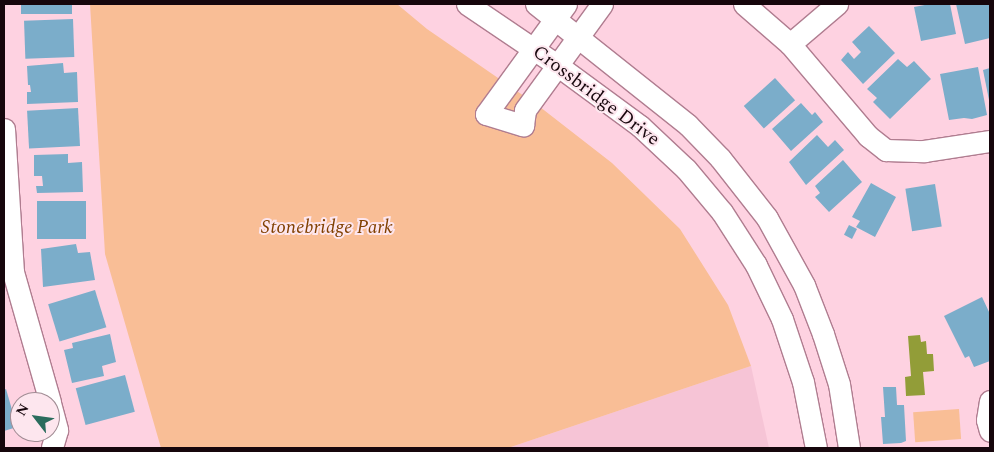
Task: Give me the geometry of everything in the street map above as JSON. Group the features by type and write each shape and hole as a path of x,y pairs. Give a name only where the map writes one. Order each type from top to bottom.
{"street":[{"name":"Crossbridge Drive","path":"467,4 617,108 663,146 704,190 735,231 770,294 794,351 811,415 816,448"},
{"name":"Crossbridge Drive","path":"536,4 560,11 577,38 650,92 688,125 720,158 766,218 804,285 823,334 839,384 849,448"},
{"path":"560,11 486,114 523,125 525,110 602,4"},
{"path":"744,4 790,44 849,110 868,136 886,150 924,151 990,141"},
{"path":"790,44 837,4"},
{"path":"4,129 14,272 47,392"},
{"path":"989,402 987,420 990,431"}],"shaded area":[{"path":"920,335 921,342 926,341 927,354 933,354 934,371 923,372 925,395 906,396 905,377 911,376 908,336"},
{"path":"751,366 769,448 508,448"}],"green space":[{"name":"Stonebridge Park","path":"90,4 397,4 427,29 540,107 612,163 680,229 728,305 751,366 508,448 161,448 105,254"},
{"path":"959,409 961,439 915,442 913,412"}],"building":[{"path":"21,4 72,4 72,14 21,14"},
{"path":"930,4 950,4 956,34 921,41 914,7"},
{"path":"956,4 990,4 990,38 965,44"},
{"path":"73,19 74,57 25,59 24,21"},
{"path":"869,26 895,53 863,84 841,60 848,52 854,59 861,52 852,42"},
{"path":"898,59 907,67 914,61 931,79 890,119 873,102 877,98 867,89"},
{"path":"63,63 64,73 77,72 78,102 27,104 27,92 31,92 30,85 28,85 27,66"},
{"path":"978,67 987,115 972,119 949,120 940,74"},
{"path":"990,68 990,100 989,100 983,70"},
{"path":"775,78 795,100 764,128 744,106"},
{"path":"801,103 812,115 815,112 823,122 791,151 772,129"},
{"path":"78,108 80,146 29,149 27,111"},
{"path":"817,135 828,147 835,140 844,150 806,185 789,162"},
{"path":"68,154 68,163 82,162 83,192 37,193 36,186 43,186 42,176 34,176 34,155"},
{"path":"843,160 862,182 829,212 815,197 820,193 815,186"},
{"path":"871,183 896,197 875,237 856,227 860,221 852,217"},
{"path":"935,184 942,226 912,231 905,189"},
{"path":"37,201 86,201 86,239 37,239"},
{"path":"849,225 857,229 852,239 844,235"},
{"path":"76,244 78,253 90,252 95,280 43,287 41,249"},
{"path":"95,290 106,327 60,342 48,304"},
{"path":"982,297 990,314 990,361 974,367 969,356 965,358 944,316"},
{"path":"110,334 116,362 102,366 104,376 72,383 64,350 73,348 72,343"},
{"path":"125,375 135,412 86,425 76,388"},
{"path":"883,387 896,387 897,405 904,405 906,441 901,443 883,444 881,417 885,417"},
{"path":"6,389 10,403 10,429 4,431 4,390"}]}
